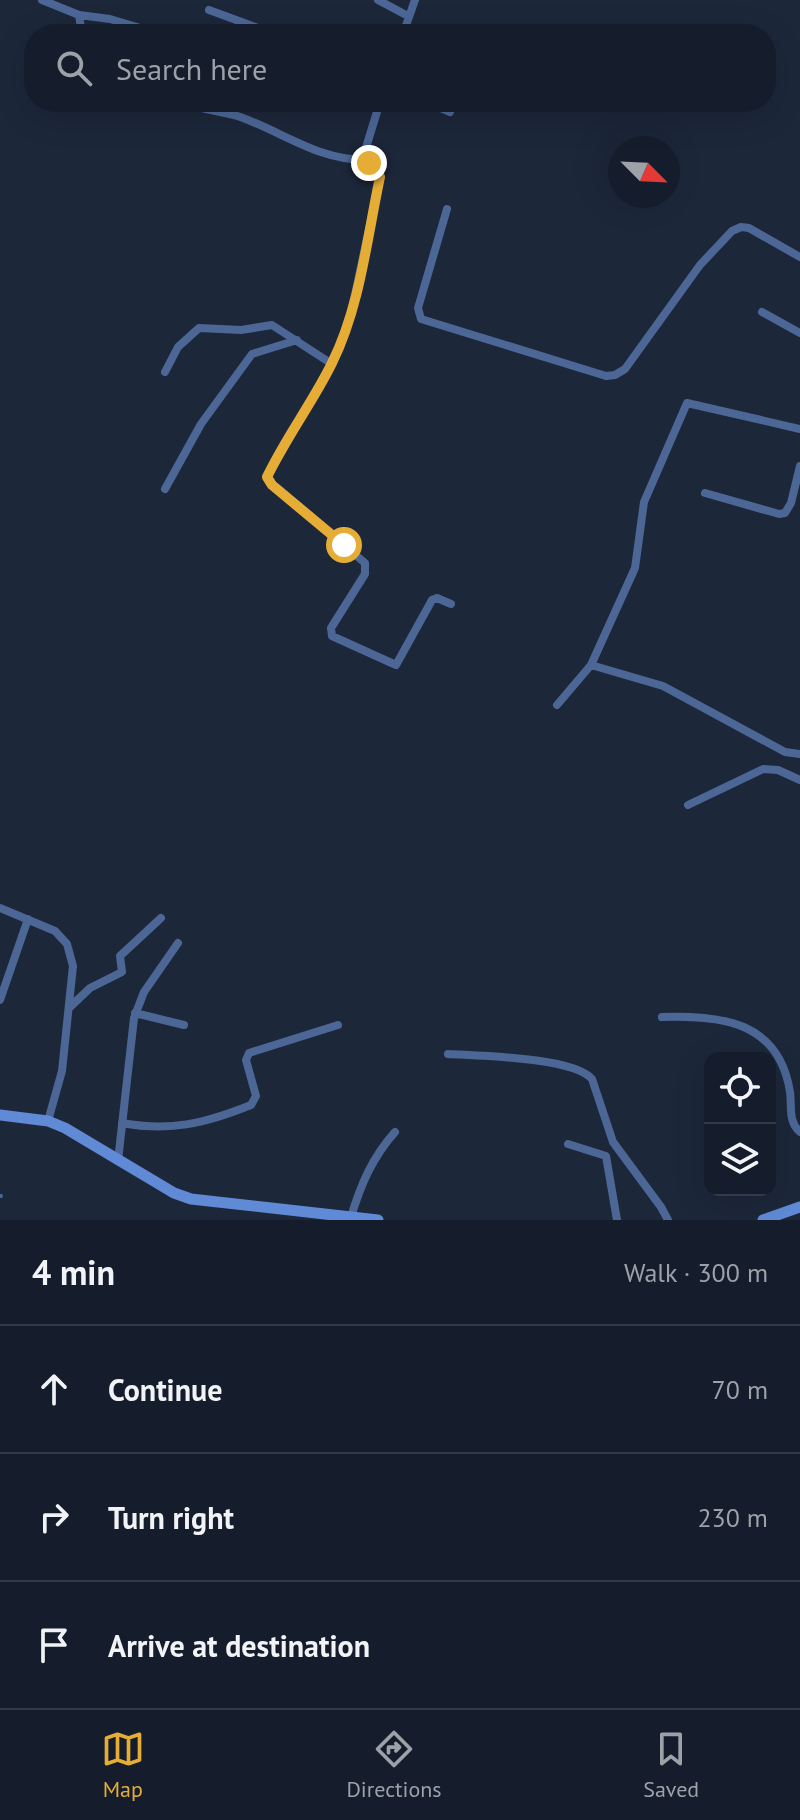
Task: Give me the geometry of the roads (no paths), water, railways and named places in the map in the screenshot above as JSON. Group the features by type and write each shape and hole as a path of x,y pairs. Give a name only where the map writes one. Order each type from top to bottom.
{"main road":[{"path":"0,1115 48,1121 65,1128 174,1193 191,1199 336,1218 378,1220"},
{"path":"763,1220 800,1207"}],"street":[{"path":"42,0 79,15 127,24"},
{"path":"378,0 408,16"},
{"path":"406,24 415,0"},
{"path":"209,10 247,24"},
{"path":"79,15 80,24"},
{"path":"220,112 239,117 310,151 347,160 366,160 377,169 380,177 352,309 332,364 267,477 272,485 365,563 365,574 330,634 371,656 396,665 432,600 437,598 451,604"},
{"path":"366,160 365,150 377,112"},
{"path":"447,209 418,308 421,319 606,376 625,369 700,265 732,231 749,228 800,257"},
{"path":"762,312 800,333"},
{"path":"165,372 178,347 199,328 241,330 272,325 332,364"},
{"path":"165,489 201,424 252,354 297,340"},
{"path":"557,705 591,665 635,568 644,502 687,403 691,401 800,429"},
{"path":"705,493 779,514 785,513 791,503 800,466"},
{"path":"591,665 663,686 785,752 800,754"},
{"path":"688,805 763,769 778,770 800,780"},
{"path":"0,908 55,931 67,944 73,966 62,1071 48,1121"},
{"path":"69,1008 90,988 122,972 124,968 120,956 161,918"},
{"path":"0,1000 28,919"},
{"path":"118,1161 135,1013 144,992 178,943"},
{"path":"135,1013 184,1025"},
{"path":"662,1017 697,1016 722,1021 742,1027 772,1045 781,1060 789,1086 792,1121 800,1132"},
{"path":"122,1123 155,1129 197,1123 251,1105 256,1096 246,1060 249,1053 338,1025"},
{"path":"448,1054 524,1060 578,1068 586,1072 597,1091 613,1142 668,1220"},
{"path":"351,1217 368,1169 378,1151 395,1132"},
{"path":"568,1144 606,1156 617,1220"}]}
